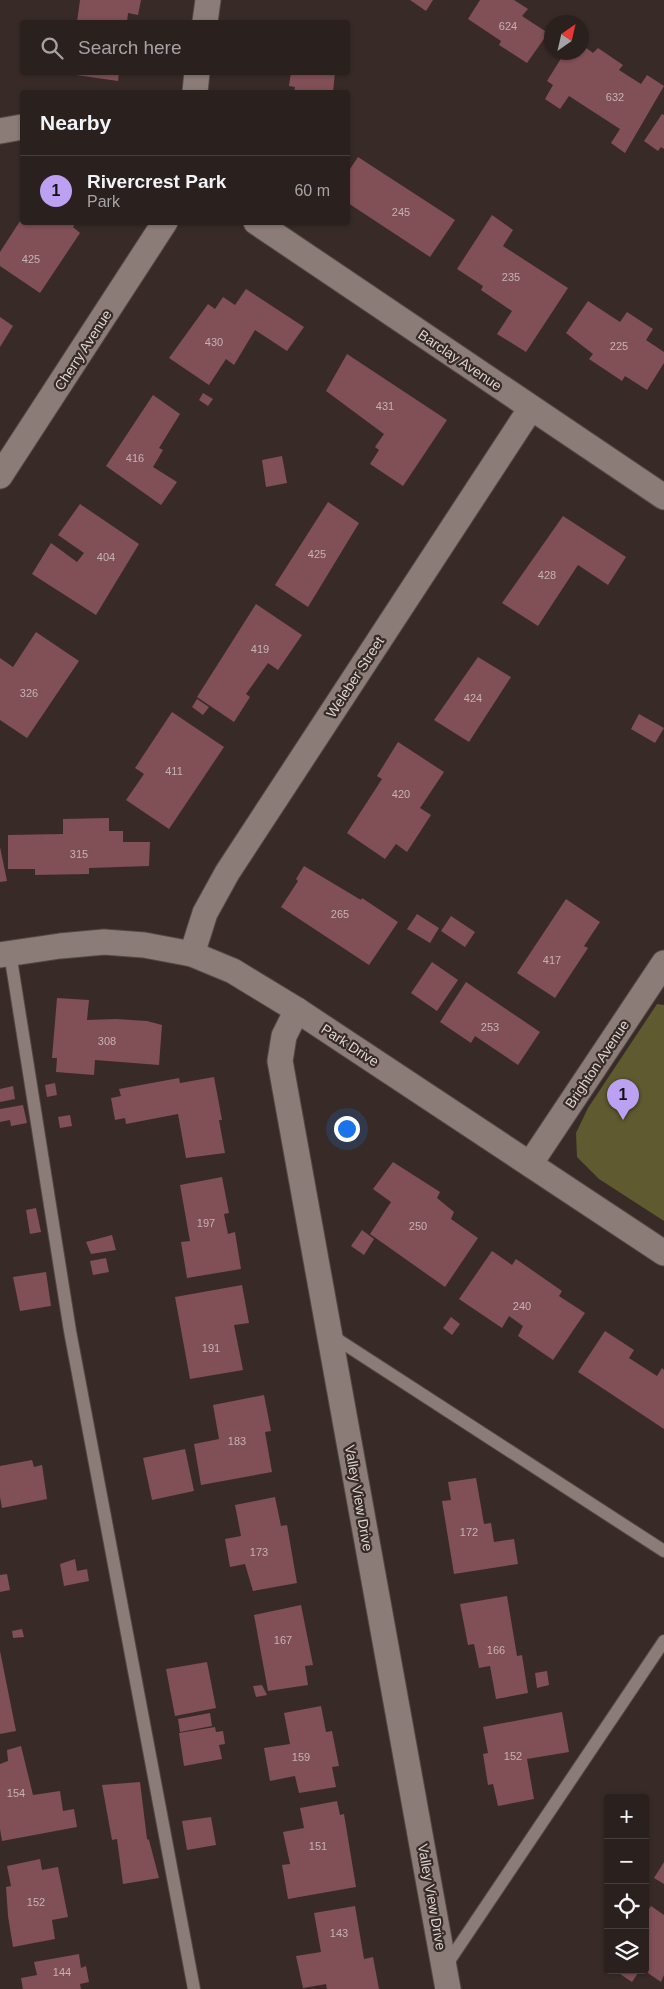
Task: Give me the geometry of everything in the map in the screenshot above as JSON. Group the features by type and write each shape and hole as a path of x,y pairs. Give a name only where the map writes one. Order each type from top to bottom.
{"street":[{"path":"205,20 208,0"},
{"path":"195,90 198,75"},
{"path":"0,131 20,127"},
{"name":"Cherry Avenue","path":"0,476 163,225"},
{"name":"Barclay Avenue","path":"260,225 664,497"},
{"name":"Weleber Street","path":"192,954 205,913 227,873 531,408"},
{"name":"Park Drive","path":"5,954 104,942 144,945 192,954 233,971 297,1010 664,1253"},
{"name":"Brighton Avenue","path":"530,1164 664,963"},
{"name":"Valley View Drive","path":"297,1010 284,1036 280,1061 446,1979"}],"lane":[{"path":"5,954 70,1331 194,1989"},
{"path":"329,1334 664,1551"},
{"path":"446,1979 664,1641"}],"shaded area":[{"path":"657,1004 664,1005 664,1221 599,1179 577,1157 576,1133 588,1108"}],"building":[{"path":"80,0 141,0 138,15 128,13 127,20 77,20"},
{"path":"410,0 433,0 426,11"},
{"path":"480,0 514,0 528,9 522,16 544,30 544,39 527,63 499,45 501,41 468,19"},
{"path":"598,48 623,65 619,70 641,84 647,75 664,86 625,153 611,143 620,129 569,96 560,109 545,99 553,85 547,81 560,60 589,60 589,50 593,53"},
{"path":"76,75 119,75 118,81"},
{"path":"291,75 335,75 333,90 294,90 295,87 289,86"},
{"path":"662,114 664,115 664,149 661,147 658,151 644,141"},
{"path":"358,157 455,220 430,257 350,204 350,169"},
{"path":"492,215 513,230 503,246 568,288 526,352 497,334 512,311 481,290 483,286 457,269"},
{"path":"20,221 20,225 74,225 73,227 80,233 40,293 0,266 0,252"},
{"path":"246,289 304,327 287,351 255,330 234,365 226,359 209,385 169,358 208,304 215,309 223,297 235,305"},
{"path":"588,301 620,322 627,312 653,329 646,340 664,352 664,363 647,390 625,376 622,381 589,359 593,354 566,333"},
{"path":"0,317 13,326 0,347"},
{"path":"347,354 447,420 403,486 370,464 379,450 375,447 384,434 326,391"},
{"path":"203,393 213,399 208,406 199,400"},
{"path":"153,395 180,414 159,448 163,450 153,467 177,482 161,505 106,466"},
{"path":"282,456 287,483 266,487 262,460"},
{"path":"328,502 359,523 308,607 275,585"},
{"path":"80,504 139,544 96,615 32,574 51,543 77,562 84,553 58,535"},
{"path":"563,516 626,557 608,585 578,565 538,626 502,603"},
{"path":"256,604 302,635 278,670 268,663 246,694 250,697 234,722 197,697"},
{"path":"36,632 79,661 27,738 0,720 0,658 13,667"},
{"path":"478,657 511,677 469,742 434,720"},
{"path":"197,699 209,707 203,715 192,707"},
{"path":"172,712 224,747 169,829 126,800 144,774 135,768"},
{"path":"639,714 664,728 655,743 631,729"},
{"path":"398,742 444,772 420,808 431,815 407,852 396,844 385,859 347,833 382,779 377,776"},
{"path":"109,818 109,831 123,831 123,842 150,842 149,866 89,868 89,874 35,875 35,869 8,869 8,835 63,834 63,819"},
{"path":"0,847 7,881 0,882"},
{"path":"304,866 361,900 362,898 398,922 369,965 281,907 298,881 296,879"},
{"path":"566,899 600,922 584,946 588,948 555,998 517,973"},
{"path":"417,914 439,928 430,943 407,929"},
{"path":"451,916 475,932 465,947 441,931"},
{"path":"432,962 458,980 437,1011 411,993"},
{"path":"466,982 540,1032 518,1065 475,1036 471,1043 440,1022"},
{"path":"57,998 89,1000 87,1020 147,1021 162,1025 159,1065 95,1060 94,1075 56,1072 57,1058 52,1058"},
{"path":"214,1077 222,1120 219,1120 225,1153 186,1158 178,1114 126,1124 125,1118 115,1120 111,1098 121,1096 119,1089 179,1078 180,1083"},
{"path":"55,1083 57,1095 47,1097 45,1085"},
{"path":"13,1086 15,1099 0,1102 0,1089"},
{"path":"23,1105 27,1123 11,1126 10,1120 0,1122 0,1109"},
{"path":"70,1115 72,1126 60,1128 58,1117"},
{"path":"393,1162 440,1192 437,1198 454,1212 451,1219 478,1238 445,1287 370,1234 391,1202 373,1189"},
{"path":"222,1177 229,1213 224,1214 228,1234 235,1232 241,1269 187,1278 181,1242 190,1241 180,1185"},
{"path":"36,1208 41,1232 30,1234 26,1210"},
{"path":"362,1230 374,1239 364,1255 351,1246"},
{"path":"112,1235 116,1250 91,1254 86,1242"},
{"path":"492,1251 512,1265 516,1259 562,1291 559,1296 585,1313 553,1360 518,1336 523,1326 509,1316 502,1328 459,1299"},
{"path":"106,1258 109,1272 93,1275 90,1261"},
{"path":"46,1272 51,1306 20,1311 13,1277"},
{"path":"242,1285 249,1323 234,1325 243,1370 190,1379 175,1297"},
{"path":"451,1317 460,1324 452,1335 443,1328"},
{"path":"605,1331 634,1350 629,1358 657,1376 662,1368 664,1370 664,1429 578,1372"},
{"path":"264,1395 271,1431 265,1432 272,1472 201,1485 194,1444 219,1439 213,1405"},
{"path":"185,1449 194,1491 152,1500 143,1458"},
{"path":"32,1460 34,1467 42,1465 47,1499 2,1508 0,1466"},
{"path":"476,1478 484,1524 491,1523 494,1542 514,1539 518,1564 454,1574 442,1501 451,1500 448,1482"},
{"path":"275,1497 281,1526 287,1525 297,1583 253,1591 245,1564 230,1567 225,1539 241,1536 235,1505"},
{"path":"75,1559 77,1571 87,1569 89,1581 64,1586 60,1564"},
{"path":"7,1574 10,1590 0,1592 0,1575"},
{"path":"507,1596 517,1656 522,1655 528,1693 496,1699 490,1666 479,1668 474,1644 468,1645 460,1604"},
{"path":"301,1605 313,1665 305,1666 308,1685 268,1691 254,1615"},
{"path":"22,1629 24,1637 13,1638 12,1631"},
{"path":"0,1651 16,1731 0,1734"},
{"path":"207,1662 216,1708 175,1716 166,1669"},
{"path":"547,1671 549,1685 537,1688 535,1673"},
{"path":"262,1685 267,1695 256,1697 253,1686"},
{"path":"321,1706 326,1732 332,1731 339,1766 332,1767 336,1787 299,1793 295,1776 270,1781 264,1748 290,1744 284,1713"},
{"path":"562,1712 569,1752 527,1759 534,1799 498,1806 493,1784 488,1785 483,1754 488,1753 483,1727"},
{"path":"210,1713 212,1726 180,1732 178,1719"},
{"path":"215,1727 216,1732 223,1731 225,1744 219,1745 222,1759 184,1766 179,1733"},
{"path":"21,1746 33,1795 60,1791 63,1811 74,1809 77,1827 2,1841 0,1829 0,1764 8,1761 7,1750"},
{"path":"140,1782 147,1839 149,1840 159,1878 123,1884 117,1839 112,1840 102,1785"},
{"path":"337,1801 340,1815 344,1814 356,1887 288,1899 282,1865 290,1864 283,1832 304,1828 300,1808"},
{"path":"211,1817 216,1845 187,1850 182,1821"},
{"path":"40,1859 42,1870 58,1867 68,1917 52,1920 55,1939 13,1947 8,1916 6,1887 11,1886 7,1866"},
{"path":"664,1862 664,1884 654,1878"},
{"path":"355,1906 364,1959 373,1957 379,1989 327,1989 326,1984 303,1988 296,1956 321,1952 314,1913"},
{"path":"651,1906 664,1915 664,1975 661,1982 649,1974 649,1909"},
{"path":"79,1954 81,1968 86,1966 89,1982 80,1984 81,1989 23,1989 21,1978 37,1975 34,1962"},
{"path":"620,1974 637,1974 632,1982"}],"place":[{"name":"Rivercrest Park","path":"623,1120"}]}
